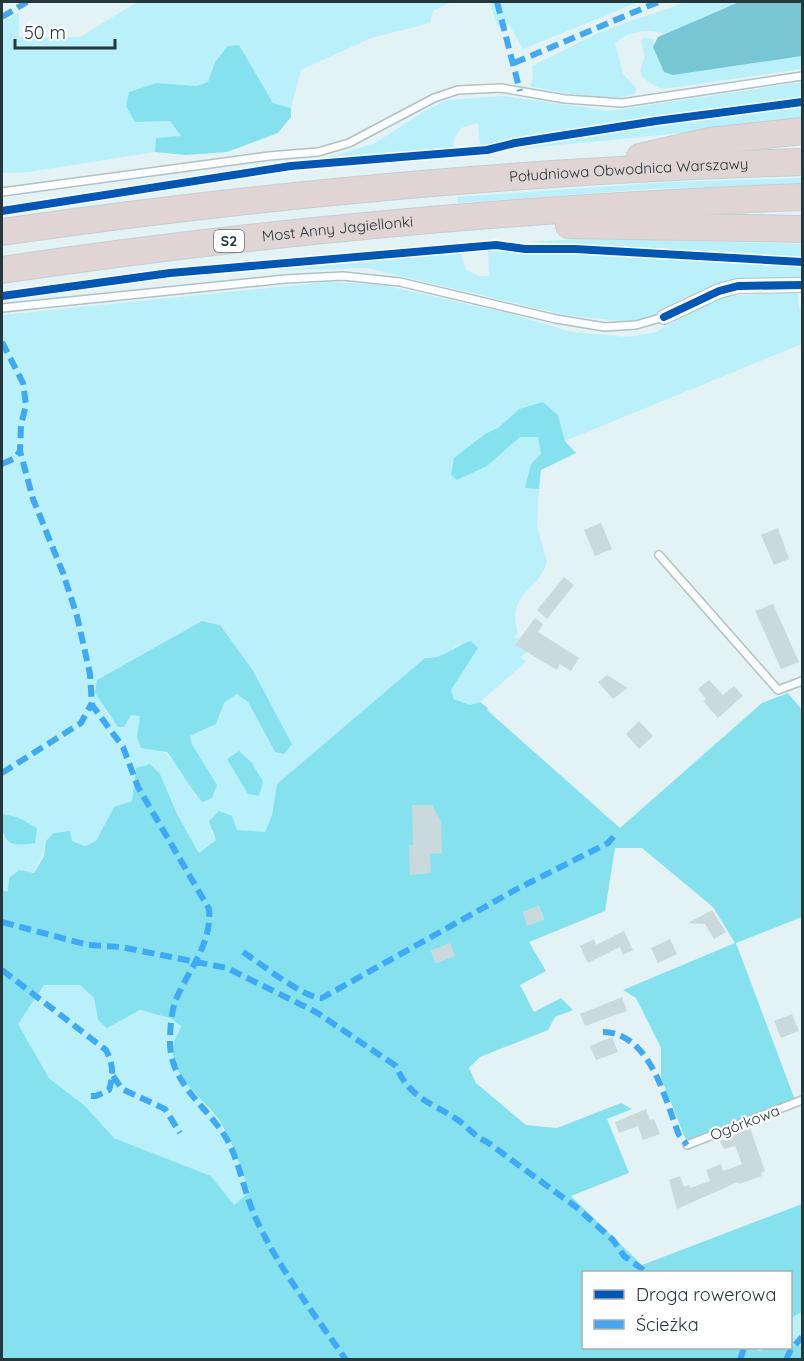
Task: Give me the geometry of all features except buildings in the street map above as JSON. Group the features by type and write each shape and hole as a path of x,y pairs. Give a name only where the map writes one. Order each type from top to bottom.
{"highway":[{"path":"575,172 710,141 802,131"},
{"name":"Południowa Obwodnica Warszawy","path":"2,232 290,196 456,181 575,172 802,162"},
{"name":"S2","path":"458,219 802,197"},
{"path":"458,219 653,228 802,229"},
{"name":"Most Anny Jagiellonki","path":"2,270 227,241 458,219"}],"street":[{"path":"664,317 719,291 738,286 802,285"}],"lane":[{"path":"2,192 269,156 318,152 349,143 434,98 458,90 501,87 565,99 622,103 802,76"},
{"path":"2,309 285,279 344,276 400,282 556,319 605,327 636,325 664,317"},
{"path":"659,555 778,690 802,681"},
{"name":"Ogórkowa","path":"687,1145 802,1100"}],"shaded area":[{"path":"137,2 451,2 433,11 430,23 371,38 301,70 291,108 273,103 239,45 215,62 209,82 197,86 157,83 135,122 170,121 182,137 156,138 155,152 28,172 2,173 2,22 19,12 19,37 80,37"},
{"path":"490,2 638,2 523,49 509,24 497,26"},
{"path":"685,2 739,2 664,34 651,31 638,32 615,43 623,74 636,88 636,93 627,96 600,97 530,86 533,79 532,66 599,33"},
{"path":"739,2 802,2 802,56 673,75 664,72 653,47 658,37"},
{"path":"645,37 655,40 653,42 673,75 802,56 802,69 663,89 647,81 641,74 640,69 645,58 641,40"},
{"path":"239,45 273,103 291,108 291,117 278,133 227,152 185,155 155,152 156,138 181,136 170,121 135,122 126,106 129,92 157,83 197,86 208,82 215,62 228,46"},
{"path":"802,82 802,99 679,113 485,146 480,144 478,123 461,128 454,138 453,149 291,164 337,155 375,143 428,109 448,100 503,96 610,111"},
{"path":"802,107 802,121 519,149 655,125"},
{"path":"802,178 802,184 650,189 457,203 457,197 671,182"},
{"path":"592,238 802,244 802,257 530,242"},
{"path":"488,251 802,265 802,278 738,281 641,320 620,321 565,315 367,268 277,270 461,253 466,270 479,276 489,276"},
{"path":"329,282 383,285 507,313 572,332 628,337 656,332 706,304 728,296 795,292 798,295 799,309 802,309 802,344 565,441 558,415 519,409 498,428 485,434 487,466 520,437 538,437 541,454 525,487 539,489 537,526 547,562 543,572 520,600 516,609 515,620 518,634 513,638 520,638 515,645 523,650 526,646 529,650 521,657 526,662 480,702 470,705 454,699 451,690 478,648 459,644 277,784 272,815 265,832 210,830 216,840 199,853 177,814 160,774 136,768 132,801 114,807 97,841 85,846 72,841 46,841 37,866 26,881 11,890 2,891 2,833 6,840 2,814 2,315","holes":["203,621 220,625 252,669 263,692 275,752 248,702 238,694 224,703 216,724 190,736 192,744 217,785 196,797 185,775 173,760 158,748 137,737 141,716 131,714 110,718 96,693 97,680"]},
{"path":"543,402 558,415 565,441 576,453 541,470 539,489 525,488 531,464 541,454 538,437 520,437 487,466 457,480 451,475 454,458 485,434 498,428 519,409"},
{"path":"202,621 220,625 252,669 292,744 284,754 275,752 248,702 237,694 224,703 216,724 190,736 192,744 217,785 212,798 203,802 167,752 141,748 137,737 140,716 131,715 124,727 118,727 95,693 97,680"},
{"path":"471,641 478,648 451,690 454,699 470,705 480,702 488,708 487,710 620,828 762,703 788,693 802,710 802,917 736,943 795,1100 686,1140 661,1078 661,1048 636,998 623,990 735,943 713,907 642,848 615,848 605,911 529,942 546,971 520,985 534,1012 561,998 573,1010 555,1017 548,1030 480,1057 469,1068 476,1083 526,1125 557,1128 621,1103 632,1109 607,1119 629,1173 571,1196 642,1265 802,1204 802,1312 792,1317 792,1271 582,1271 582,1349 756,1349 759,1351 792,1349 792,1345 802,1346 802,1359 3,1360 2,891 8,891 9,878 19,870 34,873 44,856 46,841 54,833 70,831 72,841 85,846 96,841 114,807 132,801 136,768 150,764 160,774 177,814 199,853 216,840 209,821 219,811 232,816 237,830 265,832 272,815 277,784 425,658 443,654","holes":["539,906 544,919 528,925 523,912","449,944 454,956 436,963 431,951","44,985 80,985 94,998 98,1020 107,1028 140,1010 170,1018 181,1026 173,1045 177,1068 189,1087 213,1112 224,1128 250,1192 234,1205 211,1176 114,1138 85,1106 49,1078 18,1024"]},
{"path":"239,751 252,763 263,782 259,796 248,794 227,759"},
{"path":"2,814 17,817 37,828 35,843 18,844 8,840 3,831"},
{"path":"43,985 80,985 94,998 98,1020 131,1013 150,1012 170,1019 181,1026 173,1047 183,1078 218,1120 238,1157 250,1192 235,1206 211,1176 114,1138 85,1106 49,1078 18,1024"},
{"path":"802,1312 802,1346 792,1345 792,1317"}],"marked path":[{"path":"2,17 27,2"},
{"path":"497,2 520,91"},
{"path":"514,63 658,2"},
{"path":"2,342 23,383 26,405 21,425 20,451 33,499 63,573 77,616 90,674 92,705 123,747 138,787 209,909 207,935 203,947 175,1002 170,1033 172,1058 184,1084 229,1143 253,1211 276,1257 346,1360"},
{"path":"2,464 15,458 20,451"},
{"path":"2,773 81,723 92,703"},
{"path":"243,952 294,987 314,997 322,998 517,889 608,843 614,836"},
{"path":"2,922 88,945 121,947 227,968 316,1012 396,1066 408,1086 422,1099 458,1120 479,1138 576,1207 613,1240 624,1256 645,1271"},
{"path":"2,970 106,1050 112,1069 109,1090 96,1096 87,1096"},
{"path":"603,1032 619,1035 633,1044 644,1056 654,1071 679,1135 687,1145"},
{"path":"113,1076 122,1089 165,1109 180,1133"},
{"path":"792,1349 802,1337"},
{"path":"740,1360 744,1349"},
{"path":"786,1360 792,1349"}],"cycle path":[{"path":"2,211 291,166 487,150 515,143 656,121 802,102"},
{"path":"2,296 170,273 496,245 525,249 575,249 802,262"},
{"path":"664,317 719,291 738,286 802,285"}]}
